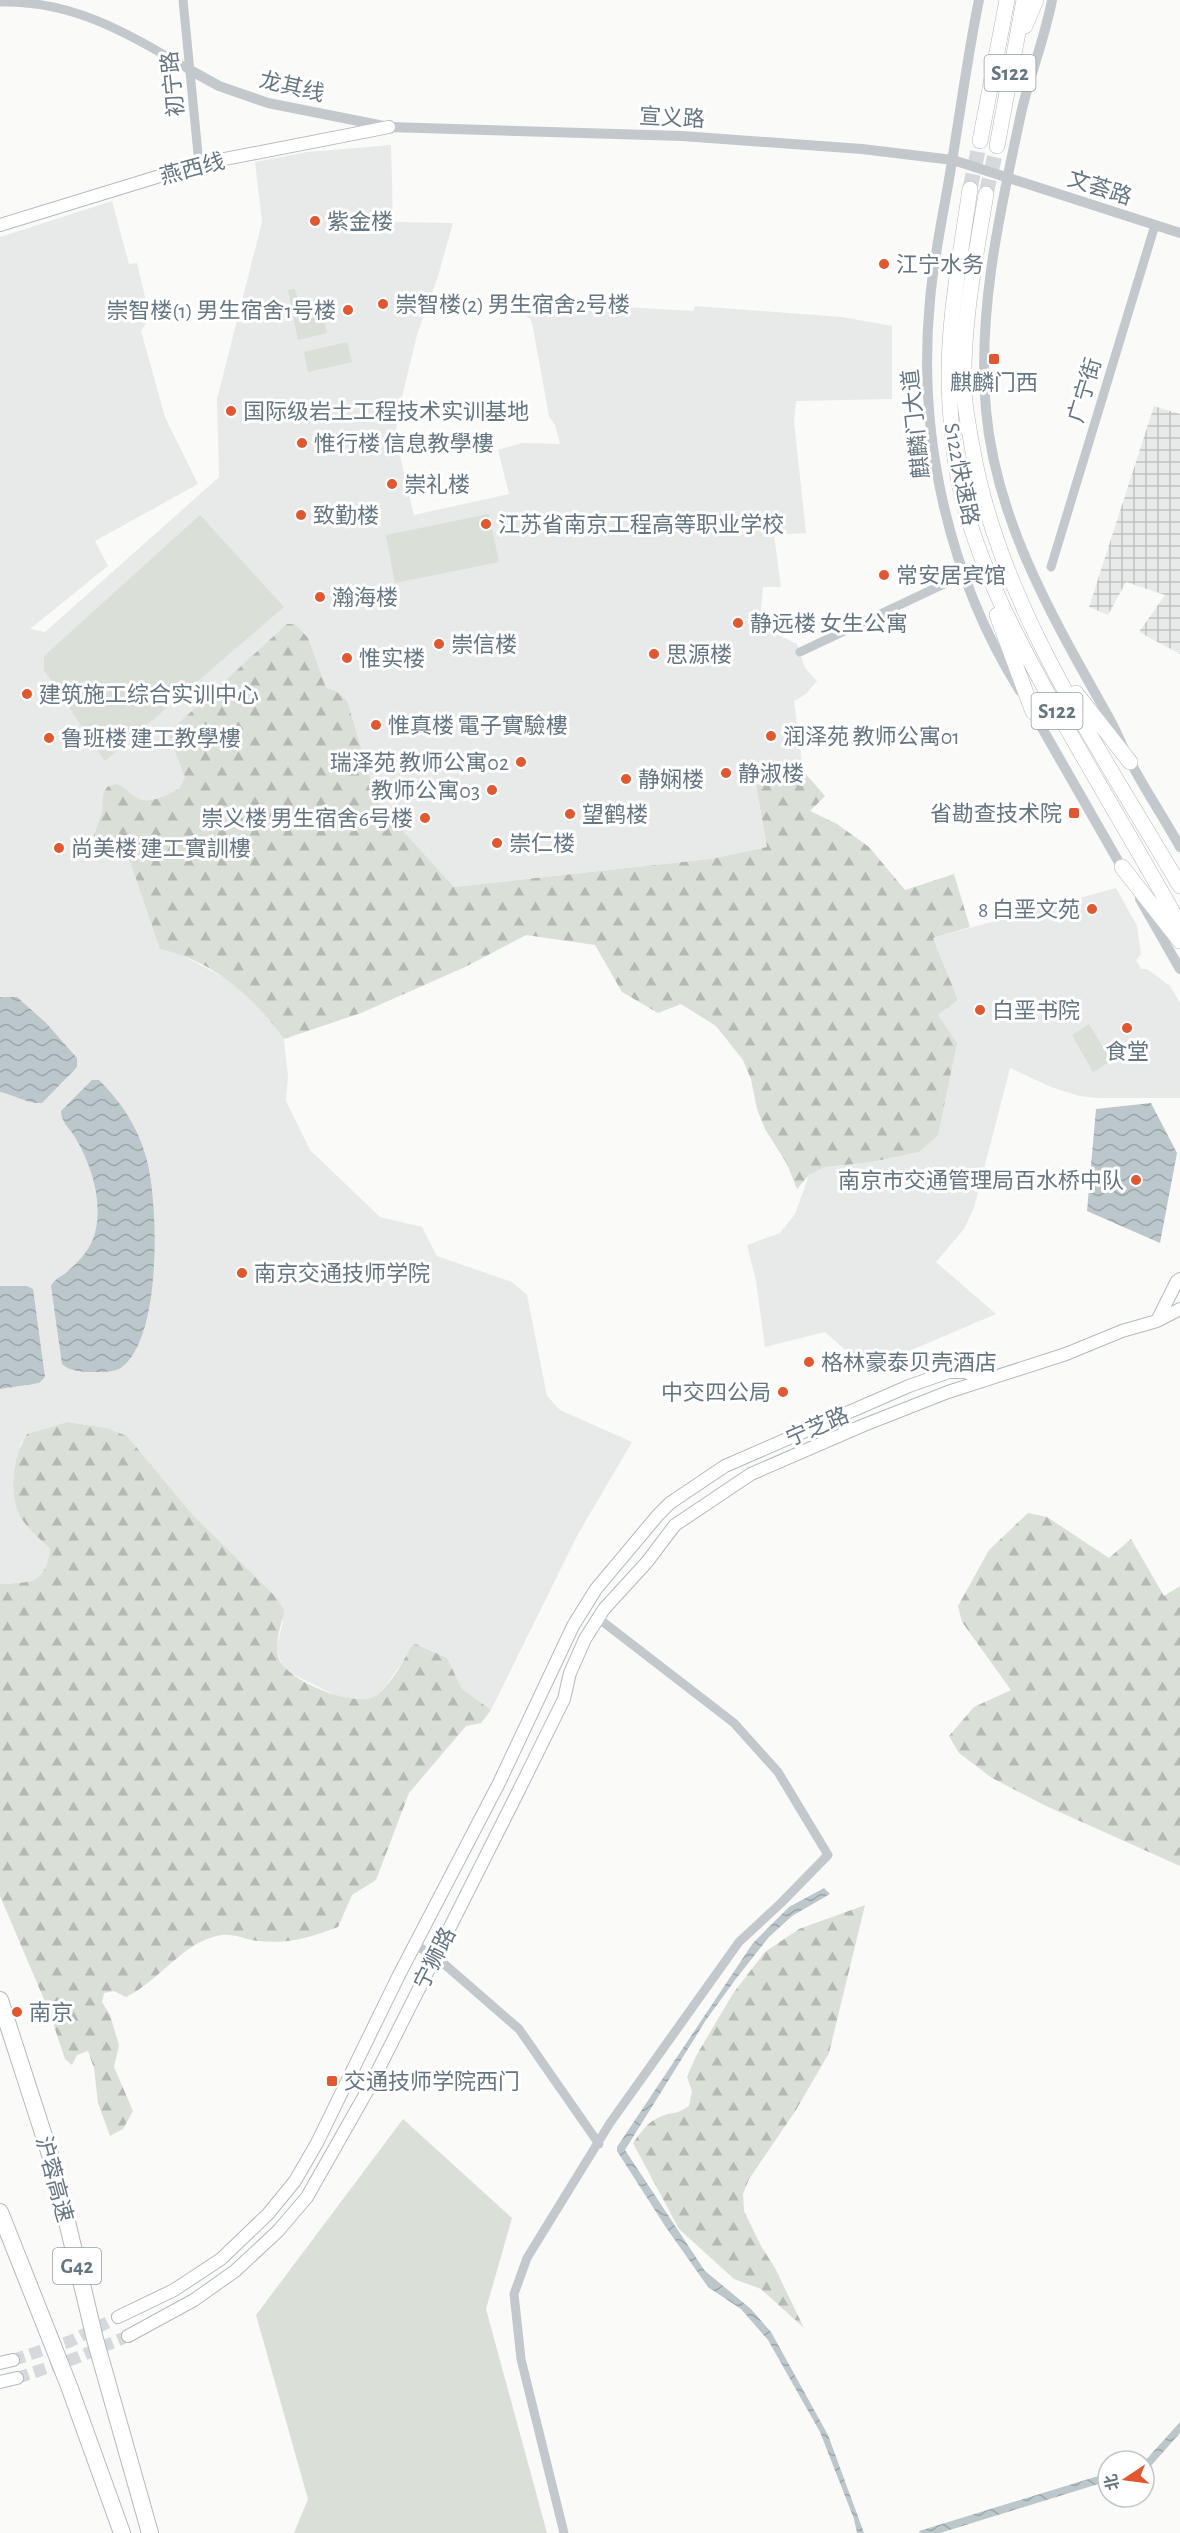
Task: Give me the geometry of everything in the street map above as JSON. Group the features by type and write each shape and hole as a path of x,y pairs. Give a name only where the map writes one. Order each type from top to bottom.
{"highway":[{"path":"999,0 1001,35"},
{"name":"S122","path":"980,141 1007,0"},
{"name":"S122","path":"997,146 1024,0"},
{"path":"1014,50 1036,0"},
{"name":"S122快速路","path":"970,189 953,308 949,364 950,404 963,502 981,557 1008,620 1092,774 1180,925"},
{"name":"S122快速路","path":"986,194 968,306 964,365 968,424 977,478 986,509 1021,601 1049,660 1180,886"},
{"path":"981,557 1000,626 1033,712"},
{"path":"1049,660 1130,762"},
{"path":"1122,867 1180,940"},
{"name":"沪蓉高速","path":"0,2000 54,2167 95,2339 150,2533"},
{"name":"G42","path":"0,2212 69,2386 122,2533"}],"main road":[{"name":"燕西线","path":"0,225 199,164 389,127"},
{"path":"1157,1321 1180,1279"},
{"name":"宁芝路","path":"675,1525 752,1474 948,1392 1157,1321 1180,1309"},
{"name":"宁芝路","path":"658,1515 677,1498 725,1466 909,1386 949,1372 964,1372 990,1379"},
{"name":"宁狮路","path":"118,2318 174,2290 221,2259 268,2214 295,2181 317,2143 415,1945 499,1783 573,1626 596,1589 658,1515"},
{"name":"宁狮路","path":"128,2336 194,2300 235,2271 278,2231 307,2197 370,2086 564,1699 570,1673 598,1618 647,1562 675,1525"},
{"path":"0,2363 13,2360"},
{"path":"0,2382 17,2378"}],"street":[{"name":"初宁路","path":"183,0 199,164"},
{"name":"麒麟门大道","path":"979,0 930,299 928,390 944,505 963,575 988,633 1180,969"},
{"path":"1052,0 1046,33 1028,83 1008,176 990,278 985,335 986,411 992,448 1012,521 1039,590 1113,726 1130,762 1180,847"},
{"path":"0,2 42,3 73,10 111,26 190,70"},
{"name":"龙其线","path":"190,70 219,86 268,103 389,127"},
{"name":"宣义路","path":"389,127 682,136 862,149 952,160 1008,176"},
{"name":"文荟路","path":"1008,176 1180,233"},
{"name":"广宁街","path":"1051,567 1155,225"},
{"path":"800,652 963,575"},
{"path":"564,2533 521,2359 514,2294 528,2258 610,2123 739,1942 782,1903 828,1855 778,1772 734,1723 598,1618"},
{"path":"415,1945 435,1956 519,2030 599,2144"}],"shaded area":[{"path":"391,145 393,222 453,223 438,276 417,335 395,435 414,515 509,494 498,450 522,443 560,444 555,425 549,416 531,320 522,313 525,301 693,311 695,306 842,317 892,326 892,399 796,401 794,421 806,533 774,535 781,587 763,587 761,611 774,633 797,644 805,668 817,681 806,694 794,701 803,771 756,785 767,847 710,859 454,887 377,802 160,949 176,952 223,977 249,996 267,1015 284,1039 288,1076 286,1101 310,1150 380,1217 422,1227 437,1256 512,1282 527,1295 547,1396 560,1410 632,1442 578,1534 491,1710 462,1689 447,1658 415,1643 386,1686 375,1697 359,1701 335,1695 284,1670 276,1648 283,1622 276,1597 193,1515 127,1436 107,1428 67,1422 27,1434 20,1445 22,1520 50,1549 47,1568 38,1578 27,1582 0,1584 0,237 112,201 129,264 137,263 150,318 141,331 165,417 198,484 95,541 108,566 30,629 45,632 219,477 217,399 262,222 255,162 307,152"},
{"path":"1154,406 1180,414 1180,654 1139,632 1165,595 1126,582 1108,615 1089,607"},
{"path":"1116,888 1137,926 1141,954 1136,960 1141,969 1147,969 1170,986 1180,1003 1180,1098 1079,1096 1051,1087 1010,1068 974,1208 964,1229 936,1262 996,1314 867,1369 825,1332 765,1347 756,1281 747,1245 780,1233 795,1214 809,1175 825,1167 872,1162 919,1152 938,1015 958,1000 933,938"}],"green space":[{"path":"295,289 299,304 320,299 327,333 298,340 288,290"},
{"path":"347,342 352,362 308,372 304,352"},
{"path":"489,514 499,562 395,583 386,535"},
{"path":"200,515 284,607 105,761 44,670 44,656"},
{"path":"287,624 295,624 308,638 326,688 336,691 347,701 377,802 454,887 710,859 767,847 756,785 803,771 825,796 810,811 837,824 869,847 905,890 954,874 970,927 933,938 958,1000 938,1015 957,1043 938,1135 919,1152 872,1162 825,1167 809,1175 797,1189 787,1164 765,1129 757,1109 751,1079 743,1060 716,1026 681,1004 658,1013 622,992 595,945 526,935 465,967 361,1013 284,1039 259,1009 230,982 197,962 160,949 130,861 105,836 93,838 102,813 103,795 107,787 116,784 142,800 153,800 180,788 185,777 168,733"},
{"path":"1089,1024 1111,1061 1093,1072 1072,1035"},
{"path":"67,1422 107,1428 127,1436 193,1515 276,1597 284,1610 277,1641 277,1653 285,1667 295,1676 308,1684 339,1696 367,1699 383,1690 414,1643 447,1658 462,1689 491,1710 481,1723 466,1726 409,1793 376,1880 352,1895 338,1927 289,1941 258,1941 226,1935 208,1938 184,1953 126,1997 114,1991 104,1993 102,2002 110,2015 119,2045 114,2067 133,2111 123,2129 110,2136 98,2103 94,2068 88,2051 77,2055 72,2065 65,2059 49,2011 0,1896 0,1584 29,1582 35,1579 45,1569 50,1549 26,1525 18,1512 14,1489 15,1465 27,1434"},
{"path":"1028,1513 1047,1517 1109,1558 1131,1539 1164,1596 1180,1586 1180,1866 1044,1805 992,1778 959,1753 949,1736 974,1707 1011,1690 962,1622 958,1606 989,1550"},
{"path":"865,1905 829,2053 796,2110 749,2179 743,2194 744,2211 804,2328 761,2289 734,2279 679,2229 633,2143 645,2127 653,2121 689,2106 692,2091 687,2077 696,2056 734,1992 765,1952 799,1929"},
{"path":"403,2119 512,2218 486,2309 547,2533 294,2533 308,2499 256,2315"}],"water":[{"path":"0,997 17,997 46,1023 77,1058 77,1067 42,1103 31,1102 0,1092"},
{"path":"92,1080 99,1080 114,1097 138,1135 150,1178 155,1235 151,1299 144,1328 135,1351 122,1367 102,1372 78,1371 62,1364 51,1286 81,1259 95,1233 98,1209 91,1172 61,1111"},
{"path":"1151,1103 1177,1153 1160,1243 1087,1211 1096,1109"},
{"path":"0,1286 27,1286 33,1289 45,1377 39,1383 0,1389"},
{"path":"824,1888 830,1894 792,1916 769,1937 735,1980 706,2020 625,2150 705,2271 751,2309 771,2332 828,2435 864,2533 857,2533 854,2519 820,2432 768,2340 741,2309 708,2287 665,2226 617,2151 617,2147 753,1943 789,1907"},
{"path":"1180,2422 1180,2433 1156,2460 1156,2449"},
{"path":"1096,2477 1096,2485 940,2533 920,2533 919,2531"}],"tunnel":[{"path":"970,189 980,141"},
{"path":"986,194 997,146"},
{"path":"13,2360 71,2341 118,2317"},
{"path":"17,2378 76,2358 128,2336"}],"place":[{"name":"紫金楼","path":"315,221"},
{"name":"江宁水务","path":"884,264"},
{"name":"崇智楼(2) 男生宿舍2号楼","path":"383,304"},
{"name":"崇智楼(1) 男生宿舍1号楼","path":"348,310"},
{"name":"麒麟门西","path":"994,359"},
{"name":"国际级岩土工程技术实训基地","path":"231,411"},
{"name":"惟行楼 信息教學樓","path":"302,443"},
{"name":"崇礼楼","path":"392,484"},
{"name":"致勤楼","path":"301,515"},
{"name":"江苏省南京工程高等职业学校","path":"486,524"},
{"name":"常安居宾馆","path":"884,575"},
{"name":"瀚海楼","path":"320,597"},
{"name":"静远楼 女生公寓","path":"738,623"},
{"name":"崇信楼","path":"439,644"},
{"name":"思源楼","path":"654,654"},
{"name":"惟实楼","path":"347,658"},
{"name":"建筑施工综合实训中心","path":"27,694"},
{"name":"惟真楼 電子實驗樓","path":"376,725"},
{"name":"润泽苑 教师公寓01","path":"771,736"},
{"name":"鲁班楼 建工教學樓","path":"49,738"},
{"name":"瑞泽苑 教师公寓02","path":"521,762"},
{"name":"静淑楼","path":"726,773"},
{"name":"静娴楼","path":"626,779"},
{"name":"教师公寓03","path":"492,790"},
{"name":"省勘查技术院","path":"1074,813"},
{"name":"望鹤楼","path":"570,814"},
{"name":"崇义楼 男生宿舍6号楼","path":"425,818"},
{"name":"崇仁楼","path":"497,843"},
{"name":"尚美楼 建工實訓樓","path":"59,848"},
{"name":"8 白垩文苑","path":"1092,909"},
{"name":"白垩书院","path":"980,1010"},
{"name":"食堂","path":"1127,1028"},
{"name":"南京市交通管理局百水桥中队","path":"1136,1180"},
{"name":"南京交通技师学院","path":"242,1273"},
{"name":"格林豪泰贝壳酒店","path":"809,1362"},
{"name":"中交四公局","path":"783,1392"},
{"name":"南京","path":"17,2012"},
{"name":"交通技师学院西门","path":"332,2081"}]}
